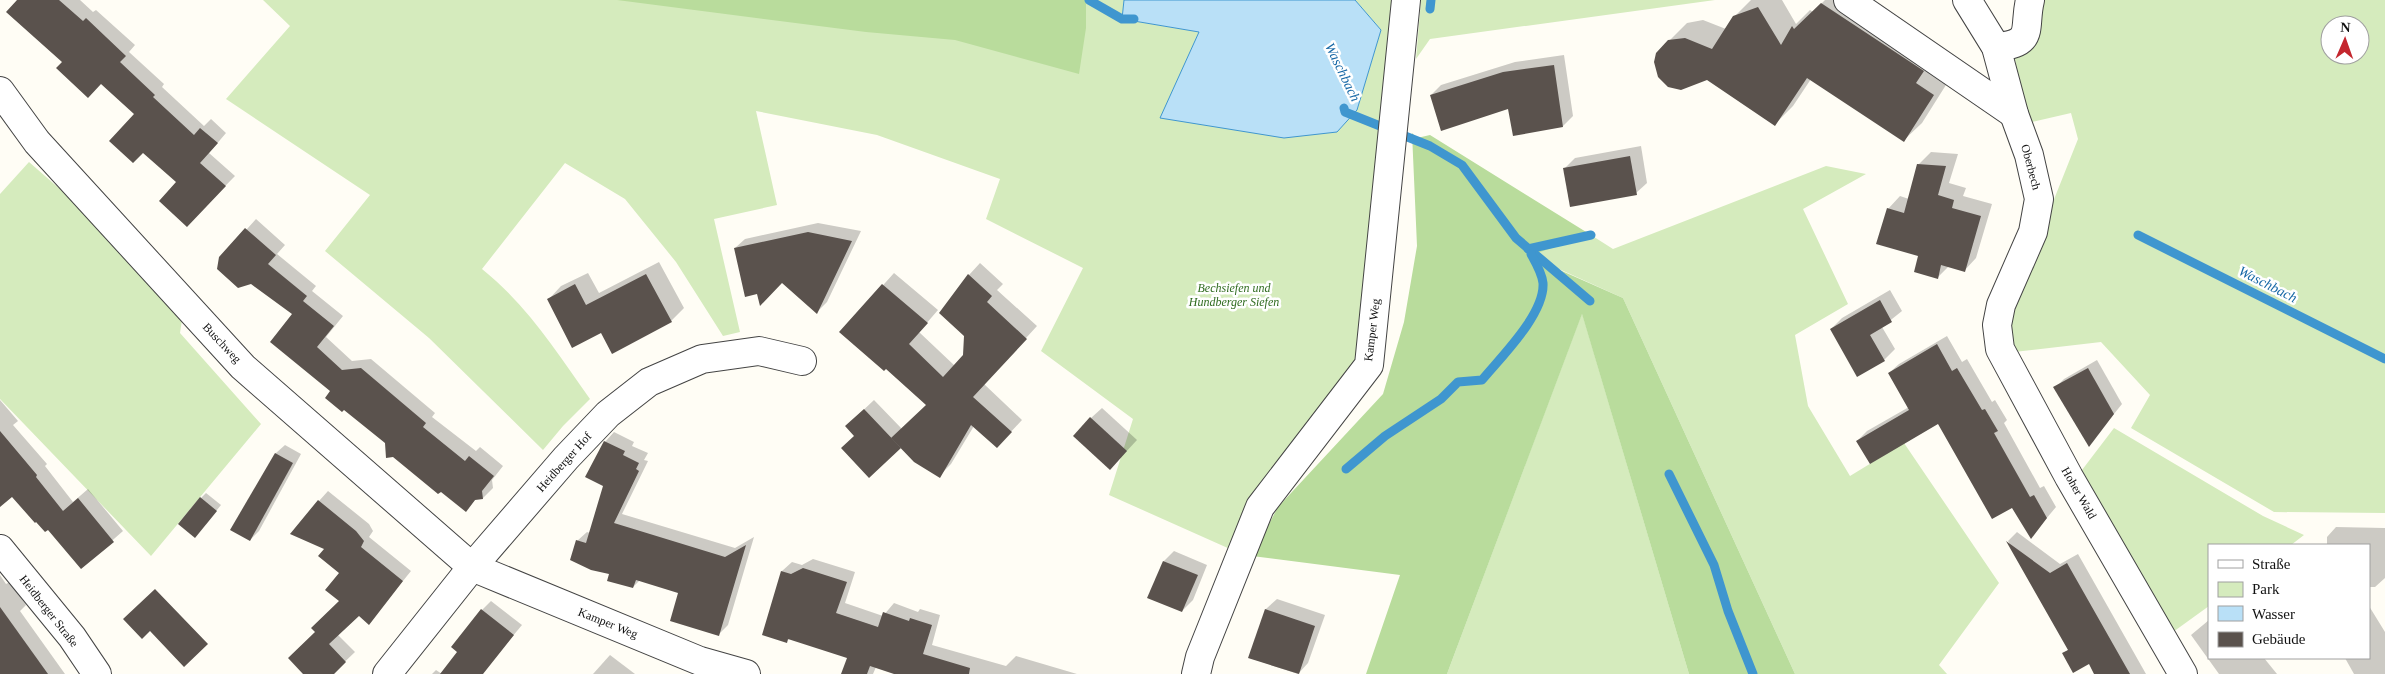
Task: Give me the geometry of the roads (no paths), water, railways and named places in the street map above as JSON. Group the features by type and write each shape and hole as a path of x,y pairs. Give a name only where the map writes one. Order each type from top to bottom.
{"street":[{"name":"Kamper Weg","path":"1196,674 1200,657 1260,507 1369,365 1406,0"},
{"path":"1848,0 2014,114"},
{"name":"Oberbech","path":"1967,0 1996,46 2014,114 2029,155 2039,198 2034,232 2001,305"},
{"path":"1996,46 2017,44 2023,38 2027,30 2030,0"},
{"name":"Buschweg","path":"0,91 37,142 243,367 472,567"},
{"name":"Hoher Wald","path":"2001,305 1997,325 2000,349 2069,477 2183,674"},
{"name":"Heidberger Hof","path":"387,674 472,567 566,458 608,414 649,382 702,359 721,356 759,351 802,361"},
{"name":"Heidberger Straße","path":"0,549 72,637 97,674"},
{"name":"Kamper Weg","path":"472,567 695,667 746,674"}],"water":[{"path":"1124,0 1355,0 1381,30 1357,110 1337,132 1284,138 1160,118 1199,32 1122,19"}],"waterway":[{"name":"Waschbach","path":"1089,0 1122,19 1134,19"},
{"path":"1430,9 1431,0"},
{"name":"Waschbach","path":"1344,108 1345,112 1430,146 1462,165 1516,238 1590,301"},
{"name":"Waschbach","path":"1528,249 1591,235"},
{"name":"Waschbach","path":"2138,235 2385,359"},
{"path":"1346,469 1385,436 1441,399 1458,382 1482,380 1500,360 1530,321 1542,295 1542,279 1531,254"},
{"path":"1669,474 1714,565 1728,611 1753,674"}],"park label":[{"name":"Bechsiefen und Hundberger Siefen","path":"1234,295"}]}
